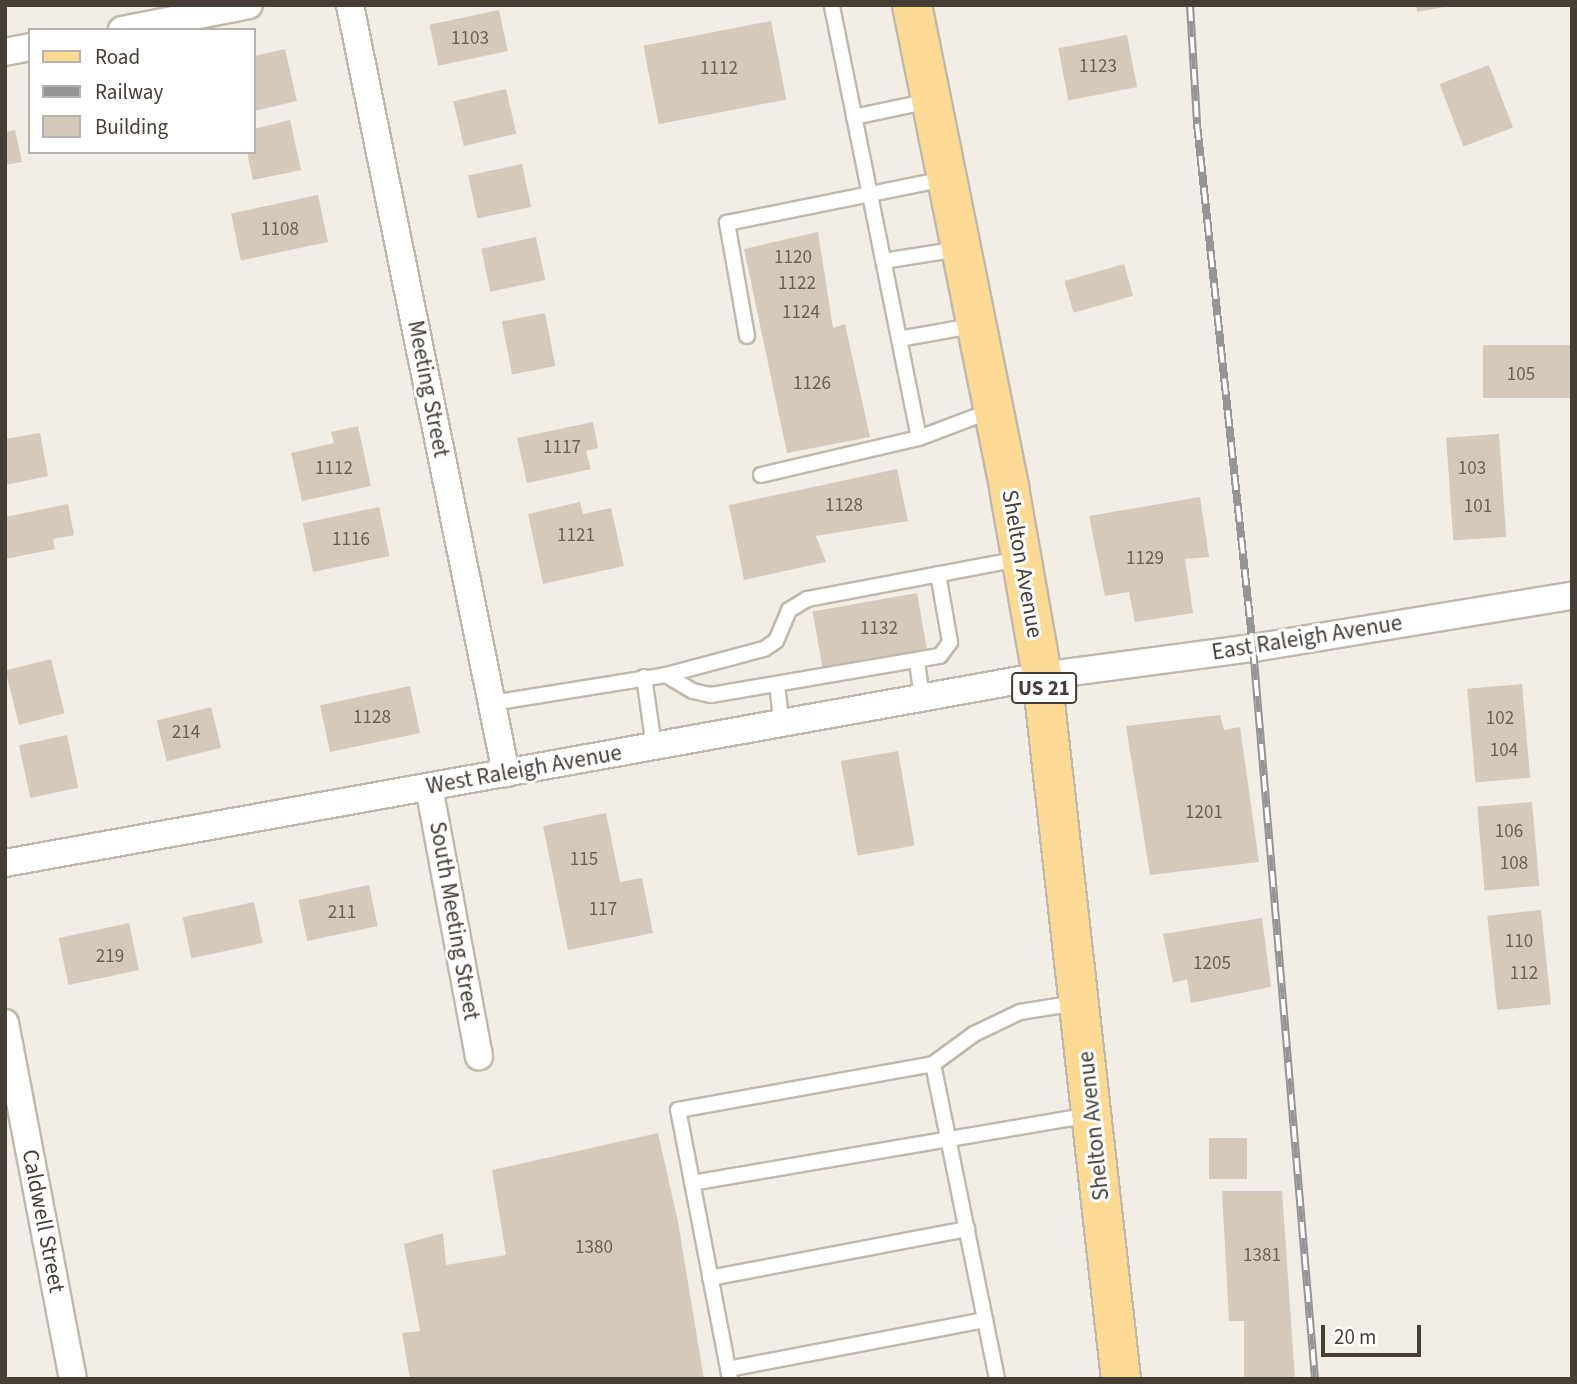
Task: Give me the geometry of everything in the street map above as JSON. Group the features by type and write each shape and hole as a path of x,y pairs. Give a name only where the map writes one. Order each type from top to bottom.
{"main road":[{"name":"Shelton Avenue","path":"912,5 993,410 1042,676 1121,1379"}],"street":[{"path":"131,28 249,5"},
{"name":"Meeting Street","path":"350,5 506,773"},
{"path":"5,52 28,47"},
{"name":"East Raleigh Avenue","path":"1042,676 1253,648 1572,596"},
{"name":"West Raleigh Avenue","path":"5,863 1042,676"},
{"name":"South Meeting Street","path":"429,787 479,1056"},
{"name":"Caldwell Street","path":"5,1023 73,1379"}],"lane":[{"path":"832,5 919,438"},
{"path":"854,117 931,100"},
{"path":"747,336 727,223 947,179"},
{"path":"883,261 960,249"},
{"path":"899,339 976,326"},
{"path":"761,475 919,438 993,410"},
{"path":"492,703 666,675 764,649 776,641 789,610 807,599 1021,559"},
{"path":"666,675 694,691 711,695 940,656 950,642 938,574"},
{"path":"917,662 922,698"},
{"path":"644,677 654,746"},
{"path":"777,685 782,723"},
{"path":"985,1320 729,1374 678,1110 933,1064 974,1034 1020,1012 1080,1003"},
{"path":"933,1064 997,1379"},
{"path":"692,1183 948,1137 1092,1115"},
{"path":"710,1278 967,1229"}],"building":[{"path":"1416,5 1444,5 1444,7 1417,12"},
{"path":"499,10 508,51 438,66 430,25"},
{"path":"771,21 786,100 659,124 643,46"},
{"path":"1127,35 1137,87 1068,100 1058,48"},
{"path":"285,49 297,101 256,111 256,56"},
{"path":"1489,65 1513,128 1464,147 1440,84"},
{"path":"506,89 516,134 464,146 453,101"},
{"path":"290,120 301,170 253,180 247,154 256,154 256,128"},
{"path":"15,130 22,162 5,165 5,132"},
{"path":"522,164 531,207 477,218 468,175"},
{"path":"318,195 328,242 241,260 231,214"},
{"path":"818,232 833,328 845,324 870,437 787,453 744,249"},
{"path":"536,237 545,280 490,292 481,249"},
{"path":"1124,264 1133,296 1073,313 1064,281"},
{"path":"545,313 555,366 512,374 502,321"},
{"path":"1483,345 1572,345 1572,398 1483,398"},
{"path":"593,422 598,448 586,451 591,469 527,483 517,438"},
{"path":"358,426 371,486 302,501 291,453 334,443 331,432"},
{"path":"40,433 48,476 5,485 5,439"},
{"path":"1499,434 1506,537 1453,540 1446,438"},
{"path":"897,469 908,521 816,536 826,562 744,580 729,505"},
{"path":"1200,497 1209,557 1185,559 1193,613 1135,622 1129,592 1105,596 1089,516"},
{"path":"580,502 583,514 611,508 624,566 543,584 528,514"},
{"path":"68,504 74,535 53,539 55,549 5,559 5,517"},
{"path":"379,507 389,556 313,572 303,523"},
{"path":"917,593 927,649 823,668 813,611"},
{"path":"51,659 65,713 19,725 5,670"},
{"path":"1522,684 1530,778 1475,782 1467,689"},
{"path":"410,686 420,733 330,752 320,705"},
{"path":"211,707 221,748 167,761 157,721"},
{"path":"1220,715 1224,730 1240,727 1259,862 1150,875 1126,726"},
{"path":"67,735 78,788 30,798 19,745"},
{"path":"898,751 915,846 858,856 841,761"},
{"path":"1532,802 1539,886 1485,890 1477,807"},
{"path":"606,813 620,882 642,878 653,933 568,950 543,826"},
{"path":"369,885 378,926 307,941 299,900"},
{"path":"254,902 263,943 191,958 183,917"},
{"path":"1541,910 1551,1004 1497,1010 1487,916"},
{"path":"1262,918 1271,987 1191,1003 1187,979 1173,983 1163,934"},
{"path":"129,923 139,970 69,985 59,938"},
{"path":"658,1133 678,1222 704,1379 410,1379 402,1333 420,1331 404,1244 443,1233 446,1265 506,1255 492,1170"},
{"path":"1209,1138 1247,1138 1247,1179 1209,1179"},
{"path":"1222,1191 1282,1191 1295,1379 1244,1379 1244,1321 1229,1321"}],"railway":[{"path":"1190,5 1197,124 1253,648 1315,1379"}]}
